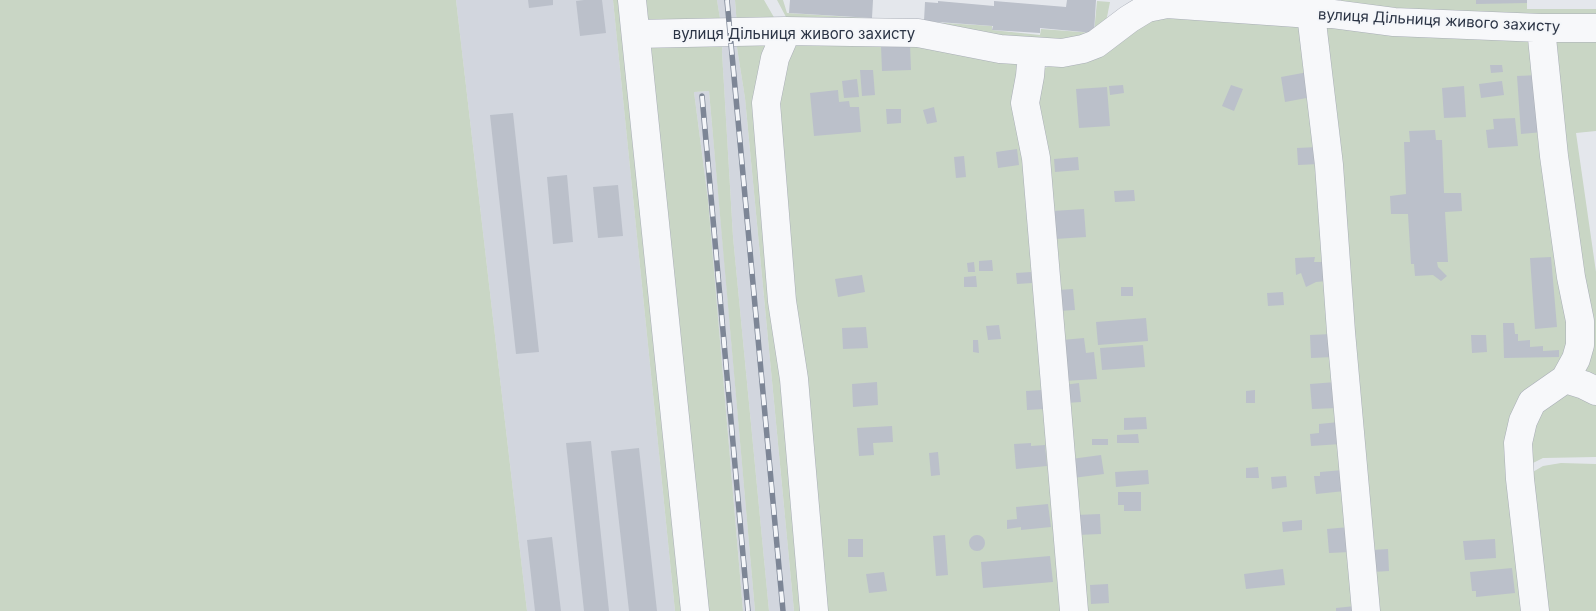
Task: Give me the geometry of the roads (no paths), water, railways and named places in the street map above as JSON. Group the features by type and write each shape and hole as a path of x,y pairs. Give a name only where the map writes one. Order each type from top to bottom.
{"street":[{"path":"632,0 695,611"},
{"name":"вулиця Дільниця живого захисту","path":"636,34 785,31 918,33 1000,49 1062,53 1083,49 1096,44 1147,8 1167,4 1325,9 1394,22 1541,28 1596,28"},
{"path":"1325,9 1329,166 1341,332 1366,611"},
{"path":"1535,611 1520,479 1518,443 1523,420 1532,402 1565,379 1576,359 1580,345 1580,321 1571,277 1554,156 1541,28"},
{"path":"785,31 774,58 766,103 782,301 794,379 814,611"},
{"path":"1032,52 1025,104 1036,158 1074,611"},
{"path":"1565,379 1584,385 1596,392"}],"railway":[{"path":"727,0 783,611"},
{"path":"702,96 748,611"}]}
